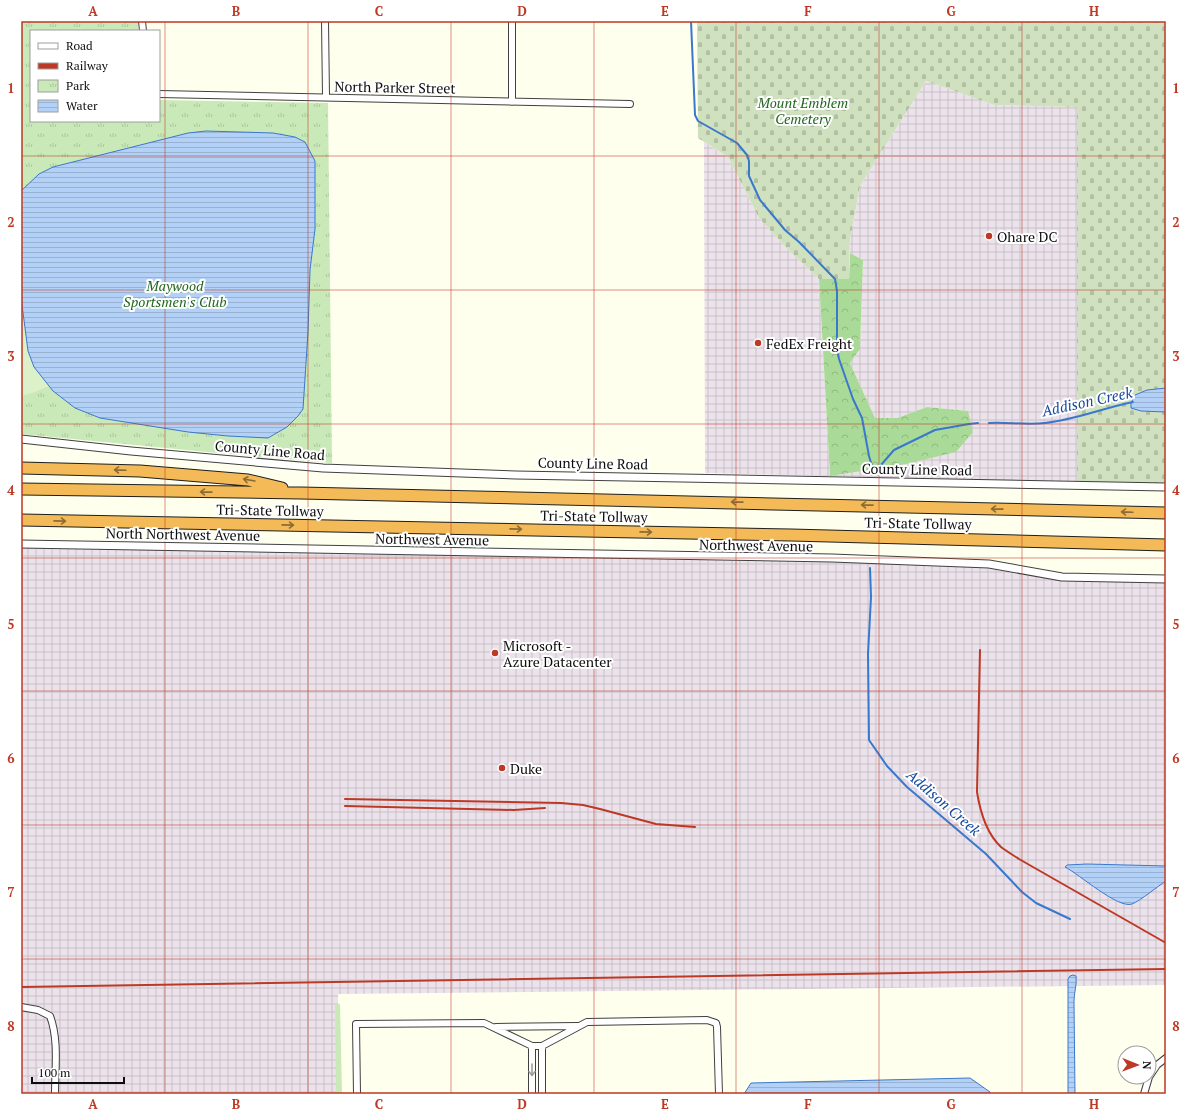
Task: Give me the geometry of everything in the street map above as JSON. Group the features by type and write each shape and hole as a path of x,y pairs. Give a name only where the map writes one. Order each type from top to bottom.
{"highway":[{"path":"21,468 140,471 248,480 300,493"},
{"name":"Tri-State Tollway","path":"21,489 300,493 1166,513"},
{"name":"Tri-State Tollway","path":"21,520 775,535 1166,546"}],"street":[{"path":"325,21 326,97"},
{"path":"512,21 512,102"},
{"name":"North Parker Street","path":"160,94 630,104"},
{"name":"County Line Road","path":"21,439 132,451 323,468 516,475 1166,486"},
{"name":"North Northwest Avenue","path":"21,544 344,550"},
{"name":"Northwest Avenue","path":"344,550 840,559 989,564 1062,577 1166,579"},
{"path":"21,1007 38,1010 50,1016 55,1039 55,1094"},
{"path":"357,1094 356,1024 484,1023 532,1046 542,1046 587,1022 711,1021 716,1023 718,1033 719,1094"},
{"path":"494,1027 580,1026"},
{"path":"532,1046 532,1094"},
{"path":"542,1046 542,1094"},
{"path":"1157,1065 1166,1058"}],"shaded area":[{"path":"926,81 994,105 1077,107 1077,482 705,473 704,142 728,157 759,218 786,248 819,279 830,475 973,432 967,411 927,407 897,418 875,418 850,363 860,349 863,260 850,253 850,240 860,186"},
{"path":"21,544 989,564 1062,577 1166,579 1166,985 338,994 339,1094 21,1094"}],"green space":[{"name":"Maywood Sportsmen's Club","path":"21,21 138,21 138,30 30,30 30,122 160,122 160,100 328,103 332,463 21,434"},
{"name":"Mount Emblem Cemetery","path":"697,21 1166,21 1166,484 1077,482 1077,107 994,105 926,81 860,186 850,240 849,279 819,279 786,248 759,218 728,157 698,138"},
{"path":"850,253 863,260 860,349 850,363 875,418 897,418 927,407 968,411 973,432 956,452 906,464 830,476 819,279 849,279"},
{"path":"21,280 22,305 34,367 49,386 21,396"},
{"path":"335,1004 340,1004 342,1094 336,1094"}],"water":[{"name":"Maywood Sportsmen's Club","path":"206,131 273,133 295,137 305,142 315,161 315,229 310,270 303,409 287,427 268,438 188,432 100,418 75,408 53,391 34,367 28,351 22,305 21,191 39,174 53,167 188,133"},
{"path":"1166,388 1166,412 1141,411 1131,408 1131,403 1135,395 1147,390"},
{"path":"1087,864 1166,866 1166,881 1132,904 1126,904 1098,890 1065,867 1067,865"},
{"path":"1073,975 1076,976 1074,1001 1075,1094 1068,1094 1068,979"},
{"path":"970,1078 990,1092 990,1094 744,1094 751,1083"}],"waterway":[{"path":"691,21 695,115 698,121 737,143 747,155 749,161 749,176 760,200 785,230 799,242 835,279 837,291 837,348 839,359 853,399 862,418 869,456 874,473"},
{"name":"Addison Creek","path":"989,423 1045,423 1078,417 1133,402"},
{"name":"Addison Creek","path":"874,473 894,450 935,430 978,423"},
{"name":"Addison Creek","path":"870,568 871,597 868,654 869,740 887,766 907,787 986,854 1022,892 1036,903 1070,919"}],"railway":[{"path":"980,650 977,792 984,821 991,835 1001,847 1019,859 1166,943"},
{"path":"345,799 561,803 583,805 656,824 695,827"},
{"path":"345,806 514,810 545,808"},
{"path":"21,987 1166,969"}],"place":[{"name":"Ohare DC","path":"989,236"},
{"name":"FedEx Freight","path":"758,343"},
{"name":"Microsoft - Azure Datacenter","path":"495,653"},
{"name":"Duke","path":"502,768"}]}
